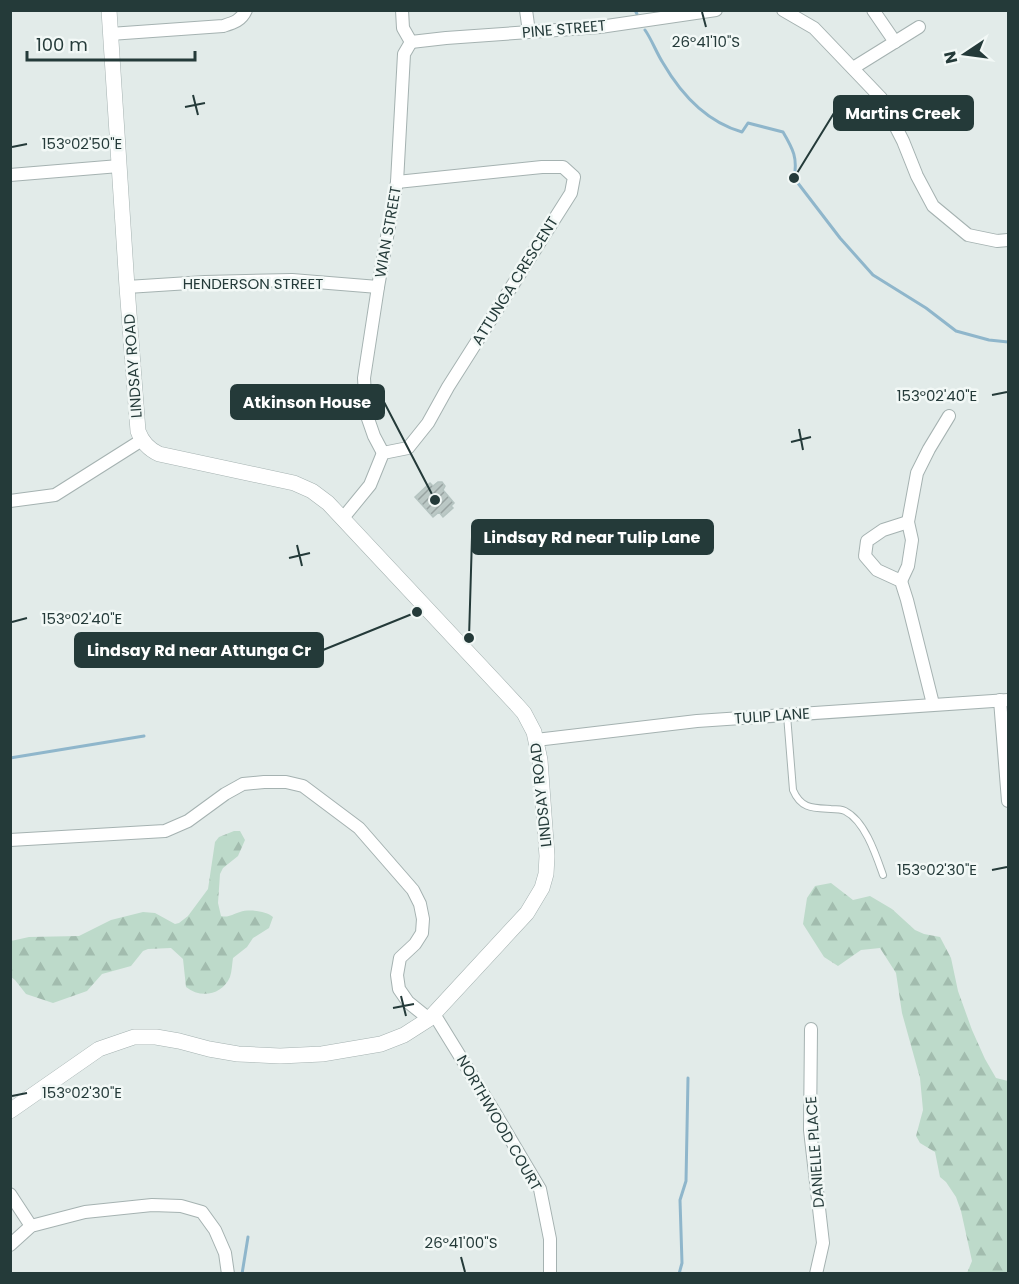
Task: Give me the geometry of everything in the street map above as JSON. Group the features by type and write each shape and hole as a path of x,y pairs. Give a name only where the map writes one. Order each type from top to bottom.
{"street":[{"name":"LINDSAY ROAD","path":"10,1111 99,1049 134,1037 156,1037 238,1054 280,1056 322,1054 381,1044 404,1035 431,1017 527,913 542,888 546,874 547,856 540,760 529,722 516,704 343,518 319,496 294,483 159,454 141,440 138,431 127,287 109,10"},
{"path":"111,34 223,26 243,18 246,10"},
{"path":"402,10 403,28 411,42"},
{"path":"526,10 529,32"},
{"name":"PINE STREET","path":"411,42 600,27 716,10"},
{"path":"783,10 814,28 881,98 933,206 968,235 997,241 1008,240"},
{"path":"873,10 895,42"},
{"path":"853,68 919,27"},
{"name":"WIAN STREET","path":"383,453 374,436 366,412 364,378 398,182 404,54 411,42"},
{"path":"10,175 118,166"},
{"name":"ATTUNGA CRESCENT","path":"383,453 408,448 428,423 448,387 571,193 574,177 563,167 542,167 398,182"},
{"name":"HENDERSON STREET","path":"127,287 292,280 378,287"},
{"path":"933,704 901,581 908,566 912,540 908,522 917,473 949,416"},
{"path":"10,501 55,495 141,440"},
{"path":"343,518 370,485 383,453"},
{"path":"901,581 877,570 865,556 867,541 883,530 908,522"},
{"path":"1004,700 1008,801"},
{"name":"TULIP LANE","path":"536,740 698,721 1004,700"},
{"name":"NORTHWOOD COURT","path":"10,840 165,831 188,821 243,784 264,782 286,782 303,786 359,828 413,890 420,904 423,919 422,933 415,944 400,958 397,975 399,989 408,1002 431,1017 495,1113 540,1190 550,1239 550,1274"},
{"name":"DANIELLE PLACE","path":"811,1029 810,1130 824,1243 816,1274"},
{"path":"10,1194 31,1226"},
{"path":"10,1245 31,1226 85,1212 152,1205 181,1206 202,1212 215,1230 225,1253 228,1274"}],"lane":[{"path":"787,715 793,790 796,798 808,807 843,810 848,813 865,832 883,875"}],"green space":[{"path":"240,831 245,840 238,856 223,868 220,874 218,903 221,916 253,911 266,913 273,917 269,928 253,938 247,947 233,958 230,977 222,988 204,994 186,987 183,959 171,948 143,951 131,966 102,974 87,991 53,1003 26,994 11,977 11,941 29,937 79,936 111,920 143,912 155,913 175,924 179,923 188,916 208,889 215,842 219,837"},
{"path":"831,883 853,900 870,896 892,909 915,930 940,937 951,958 958,991 985,1059 996,1078 1008,1081 1008,1273 967,1273 972,1261 956,1197 940,1177 935,1152 920,1143 916,1136 923,1110 920,1078 902,1013 896,973 880,948 861,950 838,966 824,957 803,924 807,898 815,886"}],"building":[{"path":"442,482 445,486 443,490 454,503 451,506 453,508 443,517 439,512 433,517 415,497 430,483 433,486"}],"waterway":[{"path":"635,10 637,14"},
{"path":"645,30 670,74 687,96 706,114 742,132 748,123 783,132 794,154 794,178 840,238 873,275 926,308 956,331 989,340 1008,342"},
{"path":"10,758 144,736"},
{"path":"679,1274 682,1263 680,1200 686,1181 688,1078"},
{"path":"242,1274 248,1237"}],"place":[{"name":"Martins Creek","path":"794,178"},
{"name":"Atkinson House","path":"435,500"},
{"name":"Lindsay Rd near Attunga Cr","path":"417,612"},
{"name":"Lindsay Rd near Tulip Lane","path":"469,638"}]}
